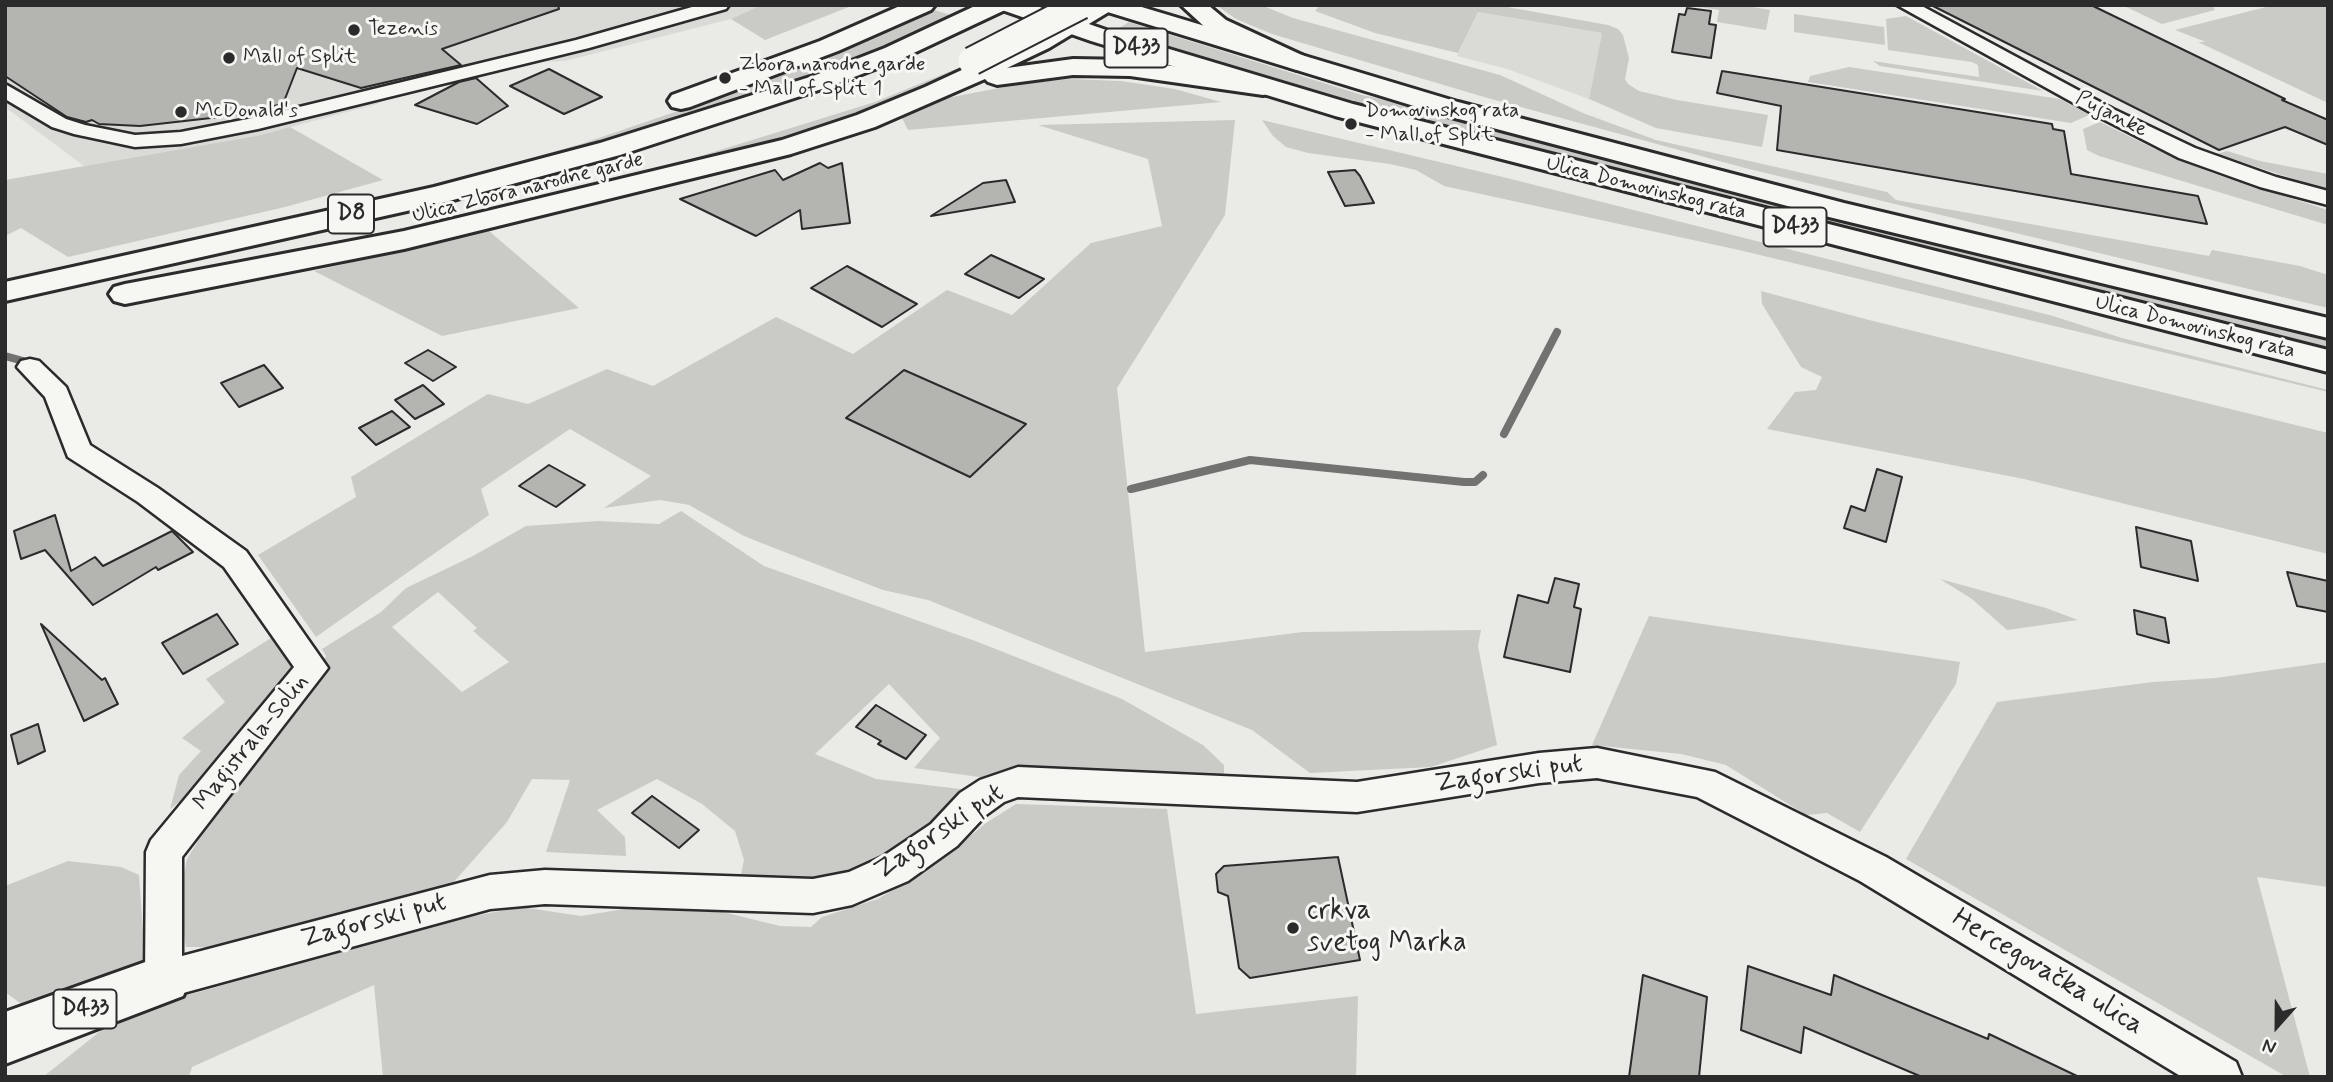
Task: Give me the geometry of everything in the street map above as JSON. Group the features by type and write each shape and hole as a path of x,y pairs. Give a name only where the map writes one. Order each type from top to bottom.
{"main road":[{"path":"91,274 299,217 603,128 766,71 923,5"},
{"name":"Ulica Zbora narodne garde","path":"5,292 438,195 610,149 822,81 959,45 997,5"},
{"name":"Ulica Domovinskog rata","path":"1010,5 1075,16 1264,87 1609,180 2328,361"},
{"name":"Ulica Zbora narodne garde","path":"5,317 125,294 412,217 656,157 747,139 824,117 880,99 959,45 1032,5"},
{"path":"959,45 1075,16 1106,5"},
{"name":"Ulica Domovinskog rata","path":"1106,5 1449,108 1839,211 2328,328"},
{"path":"1193,5 1217,25 1297,62"},
{"path":"125,294 404,240 754,157 866,121 934,93 1040,43 1075,16"},
{"path":"934,93 1007,75 1073,67 1157,70 1264,87"},
{"name":"Zagorski put","path":"5,1038 165,979"}],"street":[{"path":"5,90 59,123 90,132 135,141 181,138 258,123 582,44 720,5"},
{"name":"Pujanke","path":"1906,5 2106,113 2187,153 2268,182 2328,198"},
{"name":"Magistrala-Solin","path":"30,367 57,393 78,450 148,495 235,559 312,668 164,852 165,979"},
{"name":"Zagorski put","path":"165,979 441,902 490,892 545,887 813,895 852,888 895,869 944,835 973,804 992,791 1018,782 1357,797 1539,768 1597,763 1703,783 1873,869"},
{"name":"Hercegovačka ulica","path":"1873,869 2221,1077"}],"shaded area":[{"name":"Mall of Split","path":"5,5 761,5 731,19 565,61 537,62 412,88 377,104 261,135 84,166 5,107"},
{"path":"761,5 854,5 765,40 731,19"},
{"path":"1216,5 1261,5 1293,18 1500,75 1583,113 1656,140 1887,192 1896,200 2209,256 2212,250 2300,266 2328,275 2328,308 1745,168 1484,97 1272,34 1236,19"},
{"path":"1320,5 1496,5 1608,25 1618,29 1623,35 1629,58 1625,79 1628,84 1639,91 1677,100 1768,115 1762,147 1656,128 1589,99 1602,33 1478,12 1458,53 1375,33 1315,11"},
{"path":"1688,5 1740,5 1770,10 1766,30 1717,22 1719,10"},
{"path":"2122,5 2212,5 2215,10 2162,24"},
{"path":"2274,5 2328,5 2328,103 2198,42 2206,42 2175,30"},
{"path":"934,10 954,16 826,72 737,103 586,147 462,178 581,144 719,97 801,67"},
{"path":"1478,12 1602,33 1589,99 1507,69 1457,56"},
{"path":"1794,14 1884,27 1885,45 1794,32"},
{"path":"1906,16 2043,91 1880,66 1873,61 1979,77 1978,65 1972,62 1888,50 1886,19"},
{"path":"1129,22 1362,95 1432,109 1719,188 2328,339 2328,350 1482,136 1356,103 1113,32"},
{"path":"1000,51 924,87 794,136 716,158 530,202 427,222 622,178 694,158 875,102"},
{"path":"1849,67 2060,99 2089,115 2071,123 1808,82 1810,76"},
{"path":"1069,79 1121,81 1175,89 1221,102 908,130 902,118 947,98 1020,84"},
{"path":"1235,120 1225,215 1117,388 1145,652 1303,632 1481,630 1478,646 1497,745 1431,767 1310,773 1252,730 928,600 883,590 774,548 744,536 689,505 660,500 604,508 651,476 570,429 481,489 489,515 316,637 258,555 356,497 351,477 488,394 528,404 607,369 653,386 776,317 853,354 947,290 1012,315 1091,243 1162,226 1148,159 1038,125"},
{"path":"1262,120 1507,178 2053,316 2122,338 2328,392 1739,250 1444,186 1416,170 1308,153 1286,147 1273,136"},
{"path":"2100,122 2212,173 2328,210 2328,225 2099,156 2087,150 2083,129"},
{"path":"290,127 383,180 285,207 68,257 21,228 5,236 5,180 261,135"},
{"path":"2227,151 2260,161 2328,174 2328,190 2217,154"},
{"path":"489,231 579,308 442,336 314,271"},
{"path":"1761,291 2328,433 2328,554 2024,479 1767,429 1795,392 1816,390 1822,377 1801,367 1762,304"},
{"path":"681,511 764,566 978,642 1122,699 1203,745 1224,765 1224,775 1217,780 986,778 914,768 940,738 889,684 815,754 876,779 969,790 936,824 871,867 816,883 739,883 744,860 735,831 702,804 657,779 597,810 625,837 626,856 546,852 570,780 532,779 507,822 452,884 361,913 207,947 186,947 179,900 187,859 223,800 310,692 326,656 322,649 381,612 406,588 473,556 526,526 599,521 659,524","holes":["438,592 477,628 473,631 509,662 462,692 392,627"]},
{"path":"1940,579 2046,608 2078,620 2007,630 1972,599"},
{"path":"1649,616 1960,662 1956,684 1860,832 1827,813 1806,815 1726,765 1681,754 1592,745"},
{"path":"279,633 302,666 214,776 170,809 179,775 201,751 182,738 225,702 206,679"},
{"path":"2328,662 2328,887 2257,877 2310,1077 2287,1077 1906,859 1997,702 2153,682 2216,678"},
{"path":"1016,804 1167,809 1196,1014 1358,996 1356,1077 383,1077 374,985 192,1067 189,1077 43,1077 123,1013 464,918 521,907 581,916 649,905 723,912 780,926 811,927 822,917 878,899 941,860 986,823"},
{"path":"68,861 121,867 139,875 145,959 74,997 31,1011 5,992 5,886"}],"building":[{"name":"Mall of Split","path":"5,5 558,5 559,9 442,49 461,65 361,88 297,68 283,104 229,116 140,126 99,124 92,120 86,122 67,117 5,76"},
{"path":"1931,5 2091,5 2328,120 2328,145 2285,127 2219,150"},
{"path":"1687,8 1711,11 1709,24 1716,25 1711,58 1672,52 1679,14 1685,15"},
{"path":"549,69 602,97 564,114 510,86"},
{"path":"1722,71 2052,124 2053,129 2064,131 2071,174 2198,196 2207,224 1777,150 1781,106 1717,93"},
{"path":"476,78 508,106 477,124 415,105 459,82"},
{"path":"820,163 828,168 842,163 850,223 802,229 800,210 756,236 680,199 775,170 783,180"},
{"path":"1355,170 1374,203 1345,206 1328,172"},
{"path":"1006,180 1015,202 931,216 983,183"},
{"path":"991,255 1044,279 1019,298 965,274"},
{"path":"847,266 917,304 882,327 811,288"},
{"path":"428,350 456,367 433,381 405,363"},
{"path":"264,365 283,388 239,407 221,383"},
{"path":"904,370 1026,424 970,477 846,418"},
{"path":"423,385 444,404 415,419 395,400"},
{"path":"392,411 410,427 376,445 359,428"},
{"path":"549,465 585,485 556,507 519,486"},
{"path":"1877,469 1902,477 1886,542 1844,528 1851,506 1865,511"},
{"path":"55,515 71,571 95,557 103,566 172,531 193,552 158,570 156,567 93,605 45,550 21,559 14,531"},
{"path":"2136,527 2191,541 2198,581 2141,567"},
{"path":"2287,572 2328,581 2328,612 2297,606"},
{"path":"1555,578 1579,584 1574,607 1581,609 1570,672 1504,657 1518,595 1548,603"},
{"path":"2134,610 2165,618 2169,643 2137,634"},
{"path":"217,614 238,644 183,674 162,643"},
{"path":"41,624 102,680 105,678 118,704 84,721"},
{"path":"876,705 926,735 906,759 878,744 881,741 856,727"},
{"path":"38,724 45,751 18,764 11,735"},
{"path":"652,796 699,830 679,848 632,813"},
{"name":"crkva svetog Marka","path":"1338,857 1360,960 1250,978 1239,968 1228,896 1218,892 1216,874 1224,866"},
{"path":"1748,966 1831,995 1834,975 1988,1039 1989,1034 2079,1077 1922,1077 1804,1027 1801,1053 1741,1030"},
{"path":"1643,975 1707,997 1699,1077 1629,1077"}],"waterway":[{"path":"1504,434 1557,332"},
{"path":"5,356 23,361"},
{"path":"1131,489 1250,460 1464,482 1475,482 1483,475"}],"place":[{"name":"Tezenis","path":"354,30"},
{"name":"Mall of Split","path":"229,58"},
{"name":"Zbora narodne garde - Mall of Split 1","path":"725,78"},
{"name":"McDonald's","path":"181,112"},
{"name":"Domovinskog rata - Mall of Split","path":"1351,124"},
{"name":"crkva svetog Marka","path":"1293,928"}]}
